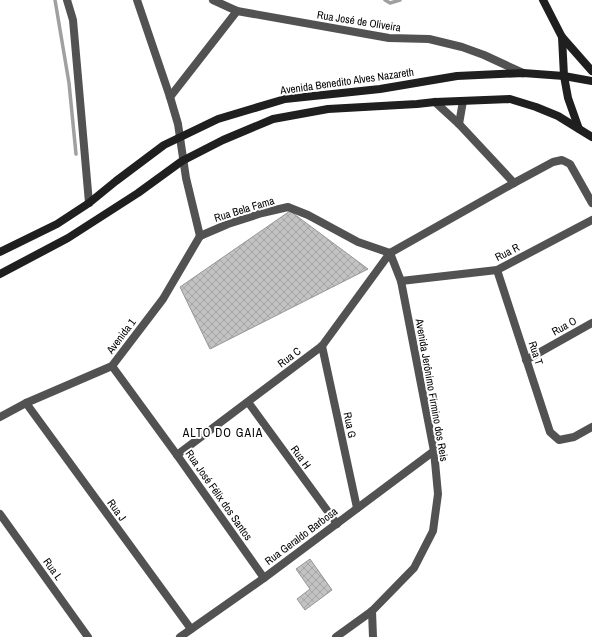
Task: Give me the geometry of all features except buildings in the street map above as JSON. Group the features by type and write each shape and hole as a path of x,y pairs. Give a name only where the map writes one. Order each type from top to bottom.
{"main road":[{"path":"543,0 562,37 592,71"},
{"path":"562,37 564,76 568,98 580,129"},
{"name":"Avenida Benedito Alves Nazareth","path":"0,252 57,224 89,203 164,145 218,119 286,99 380,89 457,76 523,73 564,76 592,81"},
{"path":"0,274 68,238 138,193 182,161 223,140 273,120 328,109 463,100 510,99 536,106 558,116 592,138"}],"street":[{"path":"67,0 73,20 89,203"},
{"path":"137,0 178,124 186,178 200,236"},
{"name":"Rua José de Oliveira","path":"213,0 237,11 389,38 429,39 462,47 484,55 523,73"},
{"path":"170,97 237,11"},
{"path":"459,124 463,100"},
{"path":"435,102 459,124 514,183"},
{"path":"390,254 553,162 562,160 570,164 592,203"},
{"name":"Rua Bela Fama","path":"200,236 228,224 262,213 288,207 308,215 358,242 390,254"},
{"name":"Rua R","path":"400,281 497,270 592,220"},
{"name":"Avenida 1","path":"0,417 26,403 112,366 163,299 200,236"},
{"name":"Avenida Jerônimo Firmino dos Reis","path":"336,637 372,611 414,568 433,531 438,494 434,451 400,281 390,254"},
{"name":"Rua C","path":"177,455 322,346 390,254"},
{"name":"Rua T","path":"497,270 550,432 559,440 574,437 592,426"},
{"name":"Rua O","path":"526,360 592,323"},
{"name":"Rua G","path":"322,346 357,508"},
{"name":"Rua José Félix dos Santos","path":"112,366 264,578"},
{"name":"Rua H","path":"248,402 337,524"},
{"name":"Rua J","path":"26,403 191,630"},
{"name":"Rua Geraldo Barbosa","path":"180,637 264,578 434,451"},
{"name":"Rua L","path":"0,514 88,637"},
{"path":"372,611 373,637"}],"waterway":[{"path":"55,0 69,83 76,154"},
{"path":"385,0 390,3 400,0"}],"district":[{"name":"ALTO DO GAIA","path":"223,433"}]}
